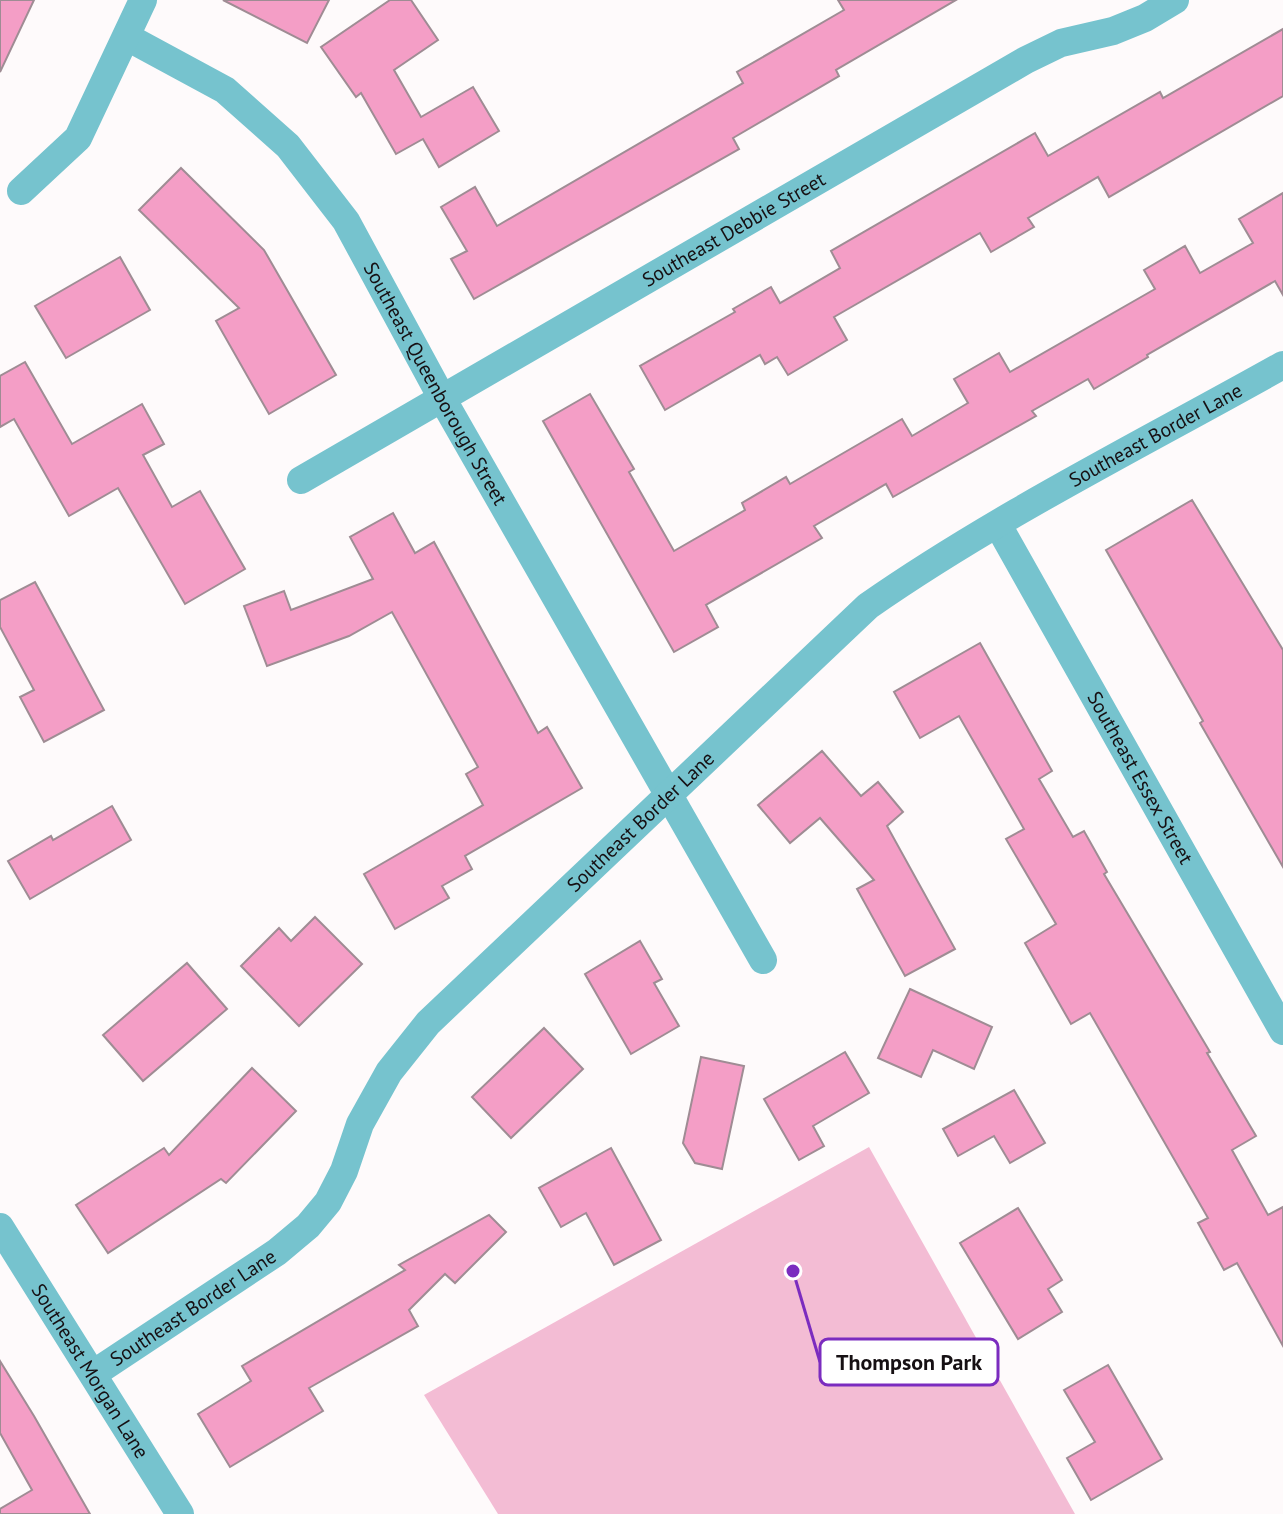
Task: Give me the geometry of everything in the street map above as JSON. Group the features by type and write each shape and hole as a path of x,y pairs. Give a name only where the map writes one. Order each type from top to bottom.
{"street":[{"path":"21,191 78,138 143,0"},
{"name":"Southeast Debbie Street","path":"301,480 1026,60 1061,43 1113,31 1145,18 1175,0"},
{"name":"Southeast Queenborough Street","path":"127,37 225,90 288,146 346,221 443,400 763,960"},
{"name":"Southeast Border Lane","path":"93,1374 277,1252 308,1226 333,1192 344,1171 360,1124 389,1072 428,1023 868,606 998,525 1283,365"},
{"name":"Southeast Essex Street","path":"998,525 1283,1031"},
{"name":"Southeast Morgan Lane","path":"0,1227 180,1514"}],"shaded area":[{"path":"869,1147 1075,1514 498,1514 424,1395"}],"building":[{"path":"0,0 34,0 0,72"},
{"path":"223,0 329,0 307,43"},
{"path":"390,0 411,0 438,40 394,70 421,117 473,87 499,131 439,167 423,139 396,154 361,93 356,97 321,47"},
{"path":"838,0 956,0 836,70 839,76 733,138 739,149 474,299 451,259 467,251 441,207 475,187 497,226 743,83 737,72 844,10"},
{"path":"1283,29 1283,96 1109,197 1098,177 1028,218 1034,227 991,252 980,233 834,317 847,340 788,375 777,357 765,364 760,355 665,410 640,366 735,312 733,309 771,287 780,303 840,268 831,251 1035,133 1048,156 1160,92 1163,98"},
{"path":"181,168 264,250 336,375 269,414 216,321 239,308 139,210"},
{"path":"1283,193 1283,295 1275,281 1094,389 1088,379 1032,411 1036,416 893,497 886,484 814,526 822,538 706,605 718,627 674,652 543,421 590,394 634,469 629,472 674,551 745,510 742,503 786,477 790,484 902,419 912,436 968,403 954,379 999,353 1010,372 1155,289 1144,270 1185,246 1200,273 1253,243 1239,219"},
{"path":"120,257 150,310 66,358 35,306"},
{"path":"25,362 72,444 142,404 164,444 143,455 172,507 200,491 245,569 185,604 118,488 69,516 14,419 0,427 0,376"},
{"path":"1192,500 1283,650 1283,867 1106,550"},
{"path":"393,513 415,553 434,542 538,733 547,727 582,788 465,856 472,869 442,886 449,898 395,929 364,874 483,805 466,774 478,767 392,612 349,636 267,666 244,606 284,591 291,610 373,579 350,537"},
{"path":"35,582 104,710 44,742 20,697 34,690 0,627 0,600"},
{"path":"980,643 1052,771 1039,779 1073,837 1084,831 1107,872 1104,874 1256,1136 1232,1150 1268,1215 1283,1207 1283,1346 1237,1263 1224,1270 1198,1223 1208,1218 1090,1013 1071,1024 1025,943 1056,924 1006,839 1024,829 959,716 920,738 894,692"},
{"path":"822,751 861,796 878,782 903,812 887,826 955,949 905,976 857,889 874,880 820,818 790,843 758,805"},
{"path":"112,806 131,840 30,899 8,861 51,836 53,840"},
{"path":"315,917 362,964 299,1026 241,966 279,928 291,941"},
{"path":"640,941 662,979 654,983 679,1026 631,1054 585,974"},
{"path":"187,963 227,1009 143,1081 103,1035"},
{"path":"910,989 992,1027 974,1069 933,1050 921,1077 878,1058"},
{"path":"544,1028 583,1069 511,1138 472,1097"},
{"path":"845,1052 869,1093 813,1126 824,1146 799,1160 764,1099"},
{"path":"701,1057 744,1066 722,1169 695,1163 683,1143"},
{"path":"252,1068 296,1111 226,1183 221,1179 108,1253 76,1205 164,1148 169,1155"},
{"path":"1014,1090 1045,1143 1010,1163 994,1136 958,1156 943,1129"},
{"path":"611,1148 661,1240 614,1265 586,1213 561,1227 539,1188"},
{"path":"1018,1208 1062,1280 1048,1289 1062,1312 1018,1339 960,1243"},
{"path":"489,1215 506,1232 455,1283 445,1274 409,1310 418,1326 309,1388 323,1411 230,1467 198,1414 251,1381 242,1366 405,1270 399,1265"},
{"path":"0,1361 90,1514 0,1514 0,1509 32,1490 0,1433"},
{"path":"1108,1365 1162,1459 1091,1500 1067,1458 1095,1442 1064,1390"}],"place":[{"name":"Thompson Park","path":"793,1271"}]}
